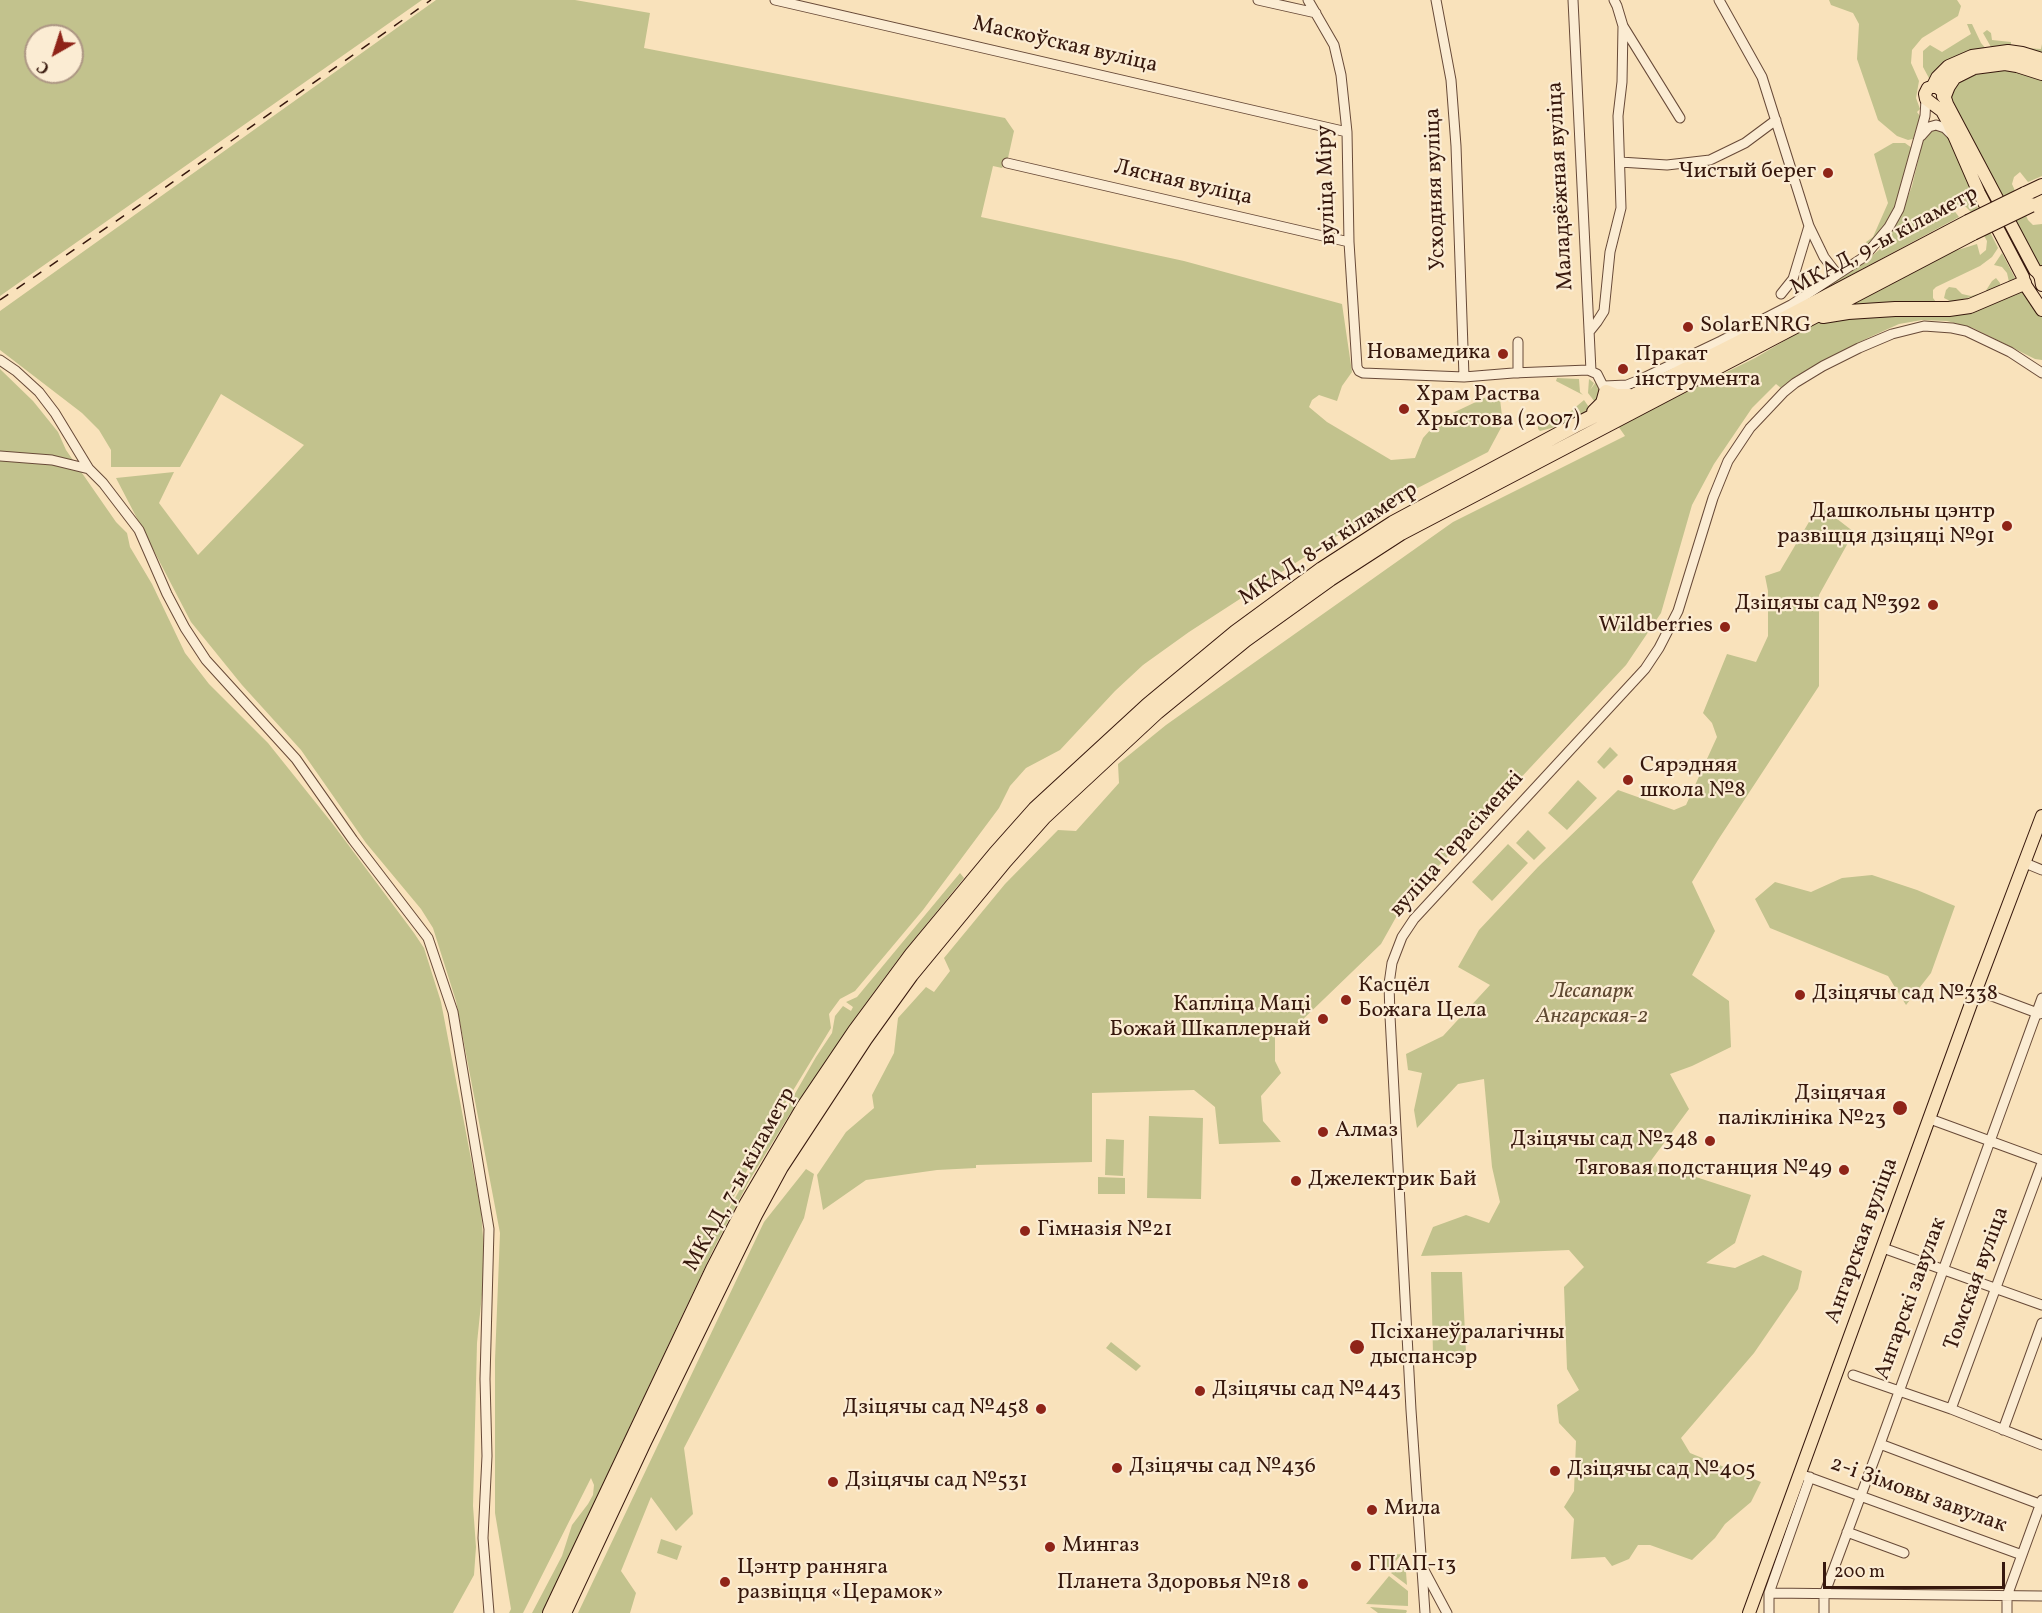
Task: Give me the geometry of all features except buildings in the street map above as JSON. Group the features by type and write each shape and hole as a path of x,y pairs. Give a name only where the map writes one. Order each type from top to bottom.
{"highway":[{"path":"1934,86 1938,78 1949,68 1972,57 2008,52 2042,60"},
{"path":"1935,100 1954,77 1974,67 2005,63 2042,73"},
{"name":"МКАД, 9-ы кіламетр","path":"1751,344 1971,227 2033,200 2042,186"},
{"name":"МКАД, 9-ы кіламетр","path":"1751,344 1812,317 1971,227"},
{"path":"1812,317 1848,312 1949,309 1970,306 2025,282"},
{"name":"МКАД, 8-ы кіламетр","path":"1039,813 1148,705 1236,632 1322,569 1393,523 1574,426 1635,395 1751,344"},
{"name":"МКАД, 8-ы кіламетр","path":"1039,813 1245,640 1330,579 1401,533 1751,344"},
{"path":"1574,426 1601,408 1605,389 1621,397 1635,395"},
{"name":"МКАД, 7-ы кіламетр","path":"550,1613 713,1269 746,1204 803,1108 855,1031 912,954 1039,813"},
{"name":"МКАД, 7-ы кіламетр","path":"564,1613 750,1225 781,1167 834,1084 911,975 1005,861 1039,813"}],"main road":[{"path":"1934,86 1941,90 1935,100"},
{"path":"1935,100 1956,140 1979,193 2042,310"},
{"path":"1935,100 2040,277"},
{"path":"2025,282 2029,271 2040,277"},
{"name":"Ангарская вуліца","path":"1749,1613 1805,1475 1882,1248 2042,816"}],"street":[{"name":"Маскоўская вуліца","path":"775,0 1347,132"},
{"path":"1258,0 1316,13"},
{"name":"вуліца Міру","path":"1308,0 1334,45 1341,75 1347,132 1349,242 1357,368 1363,373 1464,377"},
{"name":"Усходняя вуліца","path":"1436,0 1452,80 1464,377"},
{"name":"Маладзёжная вуліца","path":"1573,0 1591,371"},
{"path":"1614,0 1623,27 1680,118"},
{"path":"1719,0 1762,77 1809,226 1820,250 1837,274"},
{"path":"1588,332 1598,322 1604,311 1610,252 1622,208 1618,116 1622,82 1623,27"},
{"path":"1464,377 1591,371 1597,374 1605,389 1627,385 1791,305 1864,256 1896,215 1907,187 1925,116 1935,100"},
{"path":"1620,162 1667,165 1710,160 1745,143 1776,120"},
{"path":"1919,138 1925,130 1936,125 1945,128 1956,140"},
{"name":"Лясная вуліца","path":"1007,164 1349,242"},
{"path":"1781,294 1792,279 1809,226"},
{"name":"вуліца Герасіменкі","path":"1425,1613 1410,1401 1391,1056 1389,984 1396,948 1414,919 1630,686 1659,648 1678,611 1718,482 1733,453 1750,428 1776,399 1806,376 1892,334 1912,328 1940,327 1966,331 2037,365 2042,372"},
{"path":"1518,342 1518,373"},
{"path":"0,360 16,371 50,406 89,469 103,483 139,530 166,594 206,660 296,759 372,866 428,938 453,1012 489,1229 485,1379 487,1456 483,1538 489,1613"},
{"path":"0,456 52,460 89,469"},
{"path":"2025,862 2042,870"},
{"path":"1976,990 2039,1014"},
{"name":"Ангарскі завулак","path":"1824,1613 1824,1594 2039,1014 2042,998"},
{"path":"1930,1119 2042,1161"},
{"name":"Томская вуліца","path":"1951,1409 2042,1161"},
{"path":"1882,1248 2042,1305"},
{"path":"2003,1430 2042,1323"},
{"path":"1853,1375 1951,1409 2042,1445"},
{"path":"1880,1444 2042,1503 2007,1596 2007,1613"},
{"path":"1769,1613 1769,1593 1805,1475"},
{"name":"2-і Зімовы завулак","path":"1805,1475 2022,1556"},
{"path":"1847,1532 1904,1553"},
{"path":"1422,1565 1447,1613"},
{"path":"1769,1593 2042,1596"}],"green space":[{"path":"0,0 422,0 0,296"},
{"path":"436,0 575,0 650,13 644,48 1005,118 1014,131 1008,158 1002,168 993,166 981,217 1184,261 1342,304 1352,372 1342,386 1337,401 1319,395 1312,400 1309,407 1327,422 1391,460 1415,458 1423,438 1440,419 1499,391 1503,424 1488,452 1404,495 1354,525 1189,632 1143,665 1115,691 1060,750 1026,768 1010,786 999,808 923,910 855,991 840,999 829,1014 831,1028 760,1145 719,1226 832,1033 835,1016 843,1006 851,1011 853,1007 846,1002 857,997 960,873 964,878 899,958 855,1018 788,1117 749,1181 713,1250 542,1613 532,1613 562,1556 572,1525 593,1495 594,1485 591,1478 523,1613 509,1613 511,1609 495,1513 495,1360 500,1233 456,1001 433,928 421,909 366,843 301,750 242,685 191,622 116,478 174,472 159,503 198,555 304,445 221,394 180,467 111,467 111,450 99,430 82,413 0,350 0,311"},
{"path":"1829,0 1957,0 1961,6 1958,16 1922,38 1912,50 1911,63 1919,81 1916,98 1920,109 1917,112 1920,116 1913,139 1908,140 1897,136 1878,120 1857,59 1859,24 1853,13 1831,5"},
{"path":"1967,24 1972,24 1987,50 1930,80 1923,67 1923,51 1930,45 1942,52 1971,34"},
{"path":"1987,30 1991,33 1992,40 2011,42 2011,47 2041,49 2042,44 2042,57 1991,47 1983,33"},
{"path":"2002,67 2042,76 2042,176 2028,182 2020,172 2014,177 2012,184 2028,220 2033,225 2042,224 2042,266 2039,266 1949,97 1960,77"},
{"path":"1934,127 1946,131 1999,243 1973,195 1998,248 1992,257 1980,266 1936,287 1933,290 1933,298 1939,306 1855,305 1857,301 1948,253 1977,244 1980,255 1986,250 1987,241 1971,212 1960,205 1953,209 1959,217 1797,304 1865,262 1880,249 1879,246 1901,213 1907,199 1924,136"},
{"path":"1893,143 1905,143 1912,148 1896,206 1871,244 1868,245 1866,242 1873,237 1888,203 1874,154"},
{"path":"2002,253 2017,282 2007,288 2009,282 2007,273 2002,267 1994,265"},
{"path":"1996,278 2000,286 1990,292 1952,302 1944,298 1949,287 1971,296 1985,292"},
{"path":"2022,291 2026,293 2042,316 2042,360 2035,359 1973,328 1947,321 1922,320 1899,324 1870,337 1834,355 1781,388 1776,384 1752,408 1714,464 1692,505 1661,613 1626,665 1404,903 1381,944 1296,1026 1275,1030 1275,1061 1281,1073 1261,1096 1263,1121 1281,1142 1219,1144 1215,1107 1194,1090 1092,1093 1092,1162 976,1165 976,1168 937,1170 866,1180 823,1210 817,1175 846,1132 874,1108 872,1095 894,1053 898,1018 926,987 934,992 950,971 944,958 1005,884 1058,830 1076,831 1119,783 1118,764 1166,725 1453,522 1625,436 1618,426 1755,358 1808,327 1827,319 1946,312"},
{"path":"0,369 33,401 58,432 66,450 116,522 127,533 130,547 152,584 185,653 209,684 268,743 332,823 424,948 441,1002 481,1211 485,1265 477,1343 473,1506 476,1547 474,1575 453,1613 0,1613"},
{"path":"1557,378 1579,379 1580,392 1583,395 1556,381"},
{"path":"1589,379 1594,383 1590,390 1596,382 1600,392 1598,406 1588,393"},
{"path":"1584,400 1591,410 1563,425 1540,431 1538,429 1538,424 1564,417"},
{"name":"Лесапарк Ангарская-2","path":"1819,505 1854,532 1819,595 1819,686 1692,882 1715,931 1692,975 1729,1001 1731,1047 1670,1074 1689,1109 1650,1162 1751,1195 1735,1243 1706,1263 1735,1268 1763,1255 1802,1271 1798,1289 1754,1353 1681,1438 1690,1453 1761,1482 1751,1502 1725,1524 1715,1538 1692,1560 1650,1545 1638,1545 1629,1559 1612,1566 1605,1557 1571,1559 1574,1519 1564,1507 1574,1491 1576,1441 1559,1423 1557,1405 1579,1390 1567,1369 1564,1287 1584,1267 1569,1250 1421,1256 1433,1227 1466,1215 1489,1223 1500,1202 1492,1167 1484,1079 1458,1084 1417,1128 1414,1110 1422,1073 1408,1070 1406,1054 1443,1036 1490,985 1458,967 1479,930 1538,867 1618,790 1674,810 1686,805 1717,737 1712,723 1703,713 1727,654 1756,662 1768,636 1768,591 1765,576 1780,571"},
{"path":"1610,747 1618,755 1604,769 1597,762"},
{"path":"1578,780 1597,798 1567,830 1548,813"},
{"path":"1528,830 1546,848 1534,860 1516,843"},
{"path":"1508,844 1528,863 1492,901 1472,882"},
{"path":"1872,875 1955,906 1931,973 1906,1005 1888,976 1770,928 1755,899 1775,882 1811,892 1842,878"},
{"path":"1149,1116 1203,1118 1201,1199 1147,1198"},
{"path":"1106,1139 1124,1140 1123,1176 1105,1175"},
{"path":"806,1169 814,1174 804,1218 684,1448 693,1514 676,1531 651,1497 621,1571 636,1593 630,1613 578,1613 764,1222"},
{"path":"1098,1177 1125,1178 1125,1194 1098,1194"},
{"path":"1431,1272 1462,1272 1466,1353 1433,1354"},
{"path":"1111,1342 1141,1366 1136,1371 1106,1348"},
{"path":"661,1539 682,1546 677,1560 657,1553"},
{"path":"1402,1554 1388,1570 1384,1560 1387,1555"},
{"path":"1405,1559 1407,1585 1391,1573"},
{"path":"1389,1576 1408,1591 1408,1606 1366,1604"},
{"path":"1370,1607 1407,1611 1406,1613 1378,1613"}],"railway":[{"path":"0,300 153,196 431,0"}],"place":[{"name":"Чистый берег","path":"1828,173"},
{"name":"SolarENRG","path":"1688,327"},
{"name":"Новамедика","path":"1503,354"},
{"name":"Пракат інструмента","path":"1623,369"},
{"name":"Храм Раства Хрыстова (2007)","path":"1404,409"},
{"name":"Дашкольны цэнтр развіцця дзіцяці №91","path":"2007,526"},
{"name":"Дзіцячы сад №392","path":"1933,605"},
{"name":"Wildberries","path":"1725,627"},
{"name":"Сярэдняя школа №8","path":"1628,780"},
{"name":"Дзіцячы сад №338","path":"1800,995"},
{"name":"Касцёл Божага Цела","path":"1346,1000"},
{"name":"Капліца Маці Божай Шкаплернай","path":"1323,1019"},
{"name":"Дзіцячая паліклініка №23","path":"1900,1108"},
{"name":"Алмаз","path":"1323,1132"},
{"name":"Дзіцячы сад №348","path":"1710,1141"},
{"name":"Тяговая подстанция №49","path":"1844,1170"},
{"name":"Джелектрик Бай","path":"1296,1181"},
{"name":"Гімназія №21","path":"1025,1231"},
{"name":"Псіханеўралагічны дыспансэр","path":"1357,1347"},
{"name":"Дзіцячы сад №443","path":"1200,1391"},
{"name":"Дзіцячы сад №458","path":"1041,1409"},
{"name":"Дзіцячы сад №436","path":"1117,1468"},
{"name":"Дзіцячы сад №405","path":"1555,1471"},
{"name":"Дзіцячы сад №531","path":"833,1482"},
{"name":"Мила","path":"1372,1510"},
{"name":"Мингаз","path":"1050,1547"},
{"name":"ГПАП-13","path":"1356,1566"},
{"name":"Цэнтр ранняга развіцця «Церамок»","path":"725,1582"},
{"name":"Планета Здоровья №18","path":"1303,1584"}]}
